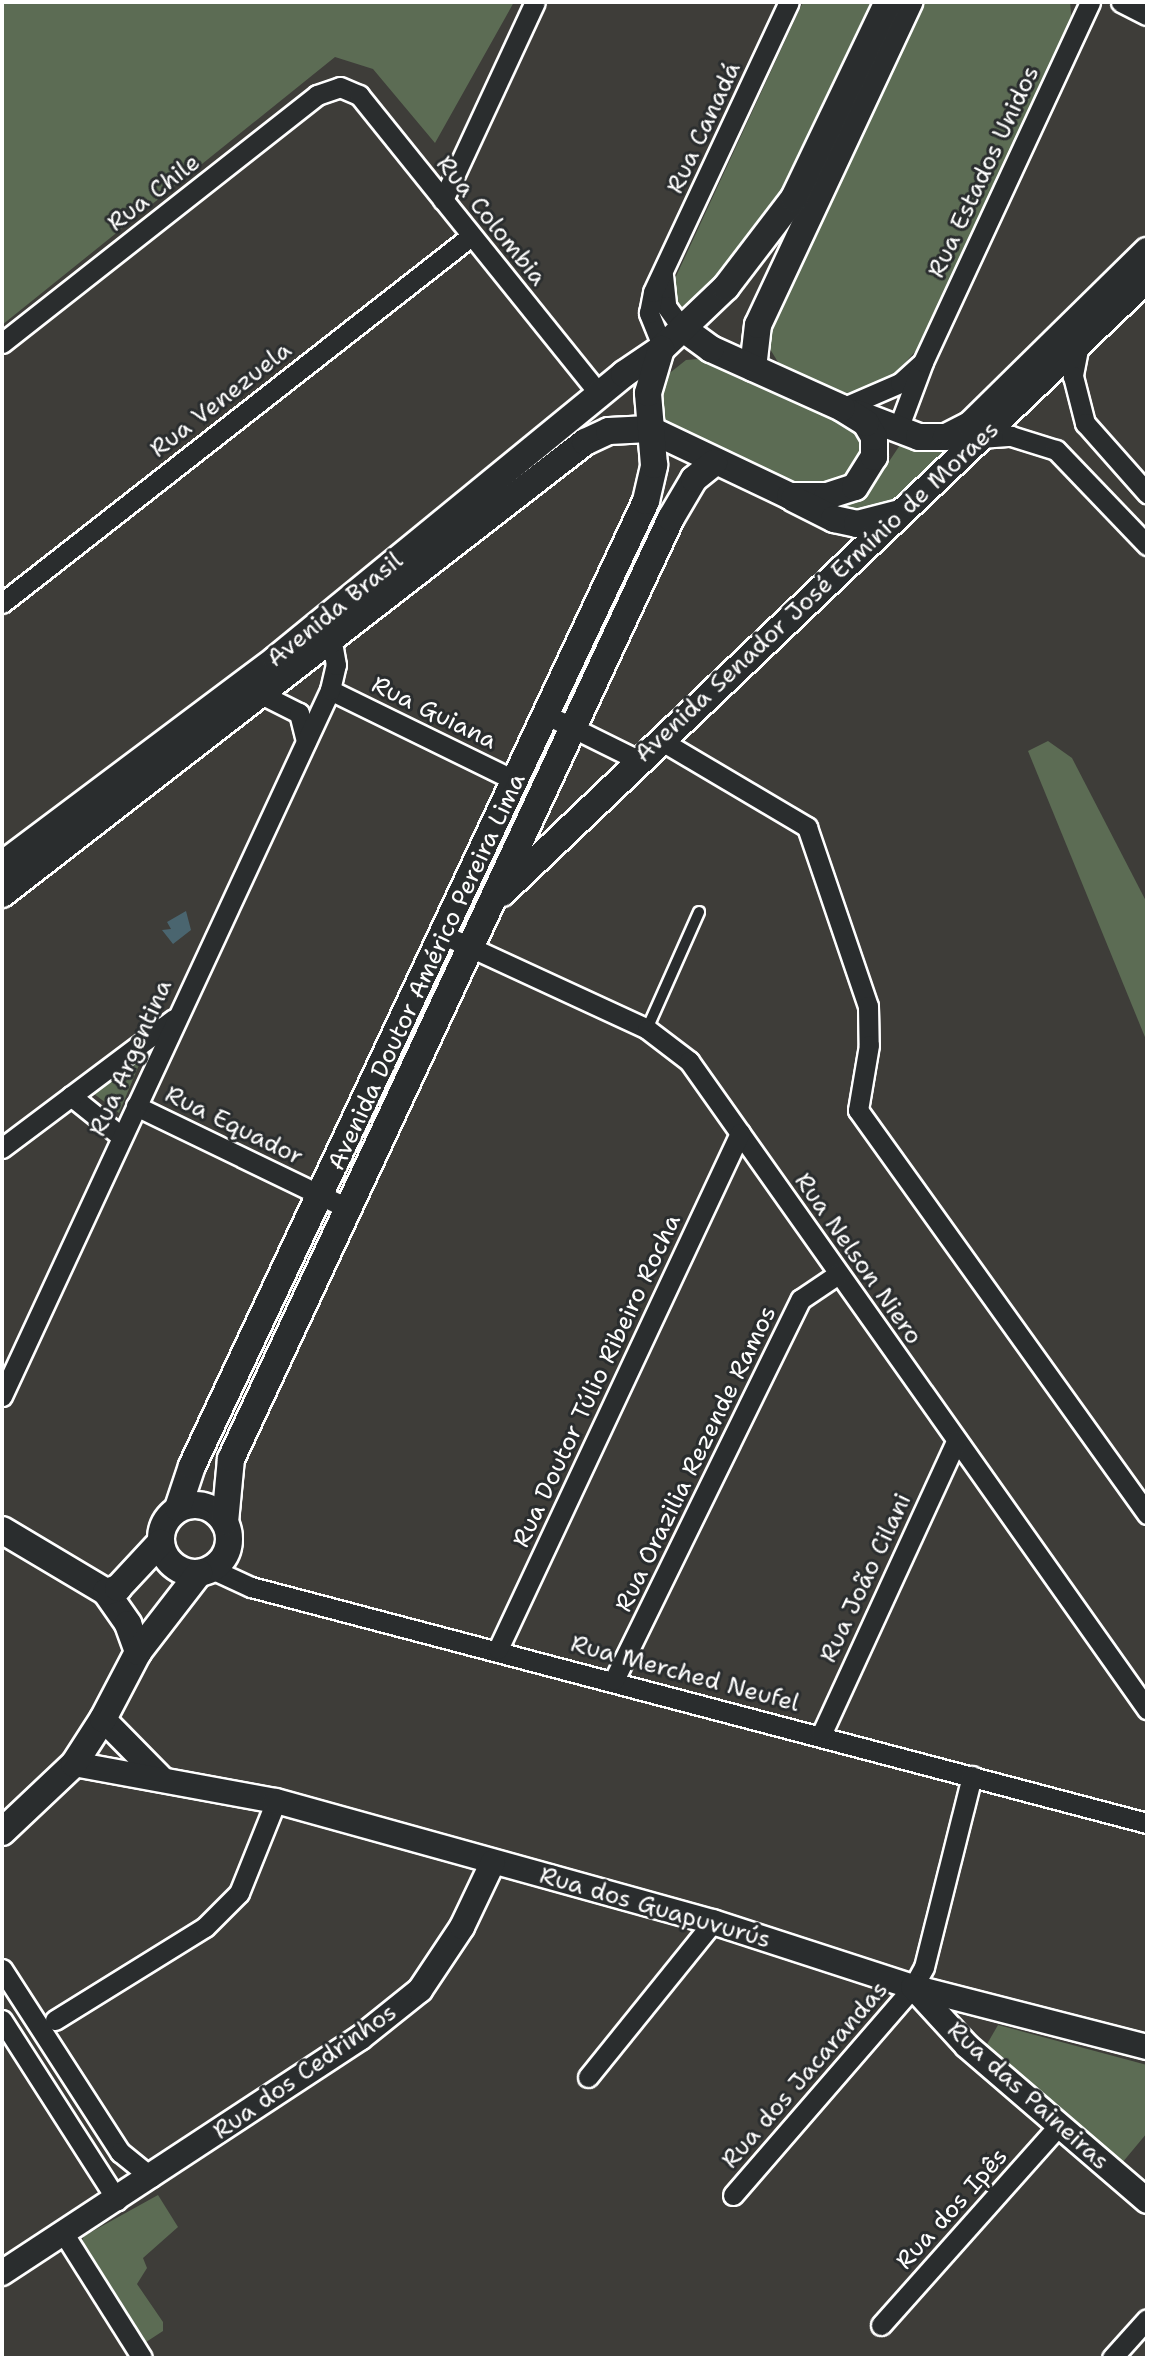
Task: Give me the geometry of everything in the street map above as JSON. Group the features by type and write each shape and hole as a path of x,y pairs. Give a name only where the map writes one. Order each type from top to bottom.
{"main road":[{"path":"662,348 753,257 794,198 888,2"},
{"path":"753,368 758,325 909,2"},
{"name":"Avenida Senador José Ermínio de Moraes","path":"842,408 919,436 946,437 971,424 1147,251"},
{"name":"Avenida Senador José Ermínio de Moraes","path":"489,906 638,760 1147,279"},
{"path":"682,328 711,349 842,408 866,424 874,437 867,474"},
{"name":"Avenida Brasil","path":"2,865 325,633 467,518 598,394 662,348"},
{"name":"Avenida Doutor Américo Pereira Lima","path":"225,1522 231,1459 610,648 654,465 648,393 662,348"},
{"path":"649,429 714,463 790,496 834,519 857,524 902,513"},
{"name":"Avenida Brasil","path":"467,518 586,442 609,431 649,429"},
{"path":"790,496 827,496 855,486 885,454 898,429"},
{"name":"Avenida Doutor Américo Pereira Lima","path":"178,1508 192,1466 322,1196 584,635 694,479 714,463"},
{"name":"Avenida Brasil","path":"2,894 263,695 325,633"},
{"path":"584,635 610,648"},
{"path":"2,1832 74,1764 103,1719 138,1652 229,1545 225,1522 204,1505 178,1508 161,1529 160,1543 173,1566 205,1571"},
{"path":"2,1530 106,1592 128,1624 138,1652"},
{"path":"106,1592 118,1587 160,1543"}],"street":[{"path":"443,200 535,2"},
{"name":"Rua Canadá","path":"662,348 649,313 663,274 789,2"},
{"name":"Rua Estados Unidos","path":"898,429 923,362 1090,2"},
{"path":"1121,2 1147,15"},
{"name":"Rua Colombia","path":"340,87 359,95 598,394"},
{"name":"Rua Chile","path":"2,343 317,95 340,87"},
{"name":"Rua Venezuela","path":"2,603 471,236"},
{"path":"663,274 666,306 682,328"},
{"path":"1079,344 1073,376 1082,416 1094,437 1147,493"},
{"path":"842,408 900,383 923,362"},
{"path":"980,438 1011,436 1056,450 1147,545"},
{"name":"Rua Argentina","path":"2,1396 330,690 335,665 325,633"},
{"name":"Rua Guiana","path":"330,690 516,781"},
{"path":"263,695 299,713 306,741"},
{"path":"547,715 638,760"},
{"path":"660,740 807,827 868,1006 869,1045 858,1110 1147,1514"},
{"name":"Rua Nelson Niero","path":"444,935 647,1029 689,1061 1147,1709"},
{"path":"2,1148 175,1019"},
{"path":"71,1096 122,1137"},
{"name":"Rua Equador","path":"136,1106 349,1209"},
{"name":"Rua Doutor Túlio Ribeiro Rocha","path":"498,1649 740,1133"},
{"name":"Rua Orazilia Rezende Ramos","path":"614,1681 801,1299 838,1274"},
{"name":"Rua João Cilani","path":"821,1735 956,1440"},
{"name":"Rua Merched Neufel","path":"205,1571 251,1587 498,1649 1147,1823"},
{"path":"103,1719 161,1779"},
{"name":"Rua dos Guapuvurús","path":"74,1764 276,1801 713,1922 913,1987 1147,2047"},
{"name":"Rua dos Jacarandas","path":"733,2195 913,1987 924,1966 972,1776"},
{"path":"55,2020 205,1927 239,1893 276,1801"},
{"name":"Rua dos Cedrinhos","path":"2,2273 360,2038 420,1990 462,1927 493,1862"},
{"path":"588,2077 713,1922"},
{"path":"2,1969 120,2152 151,2177"},
{"name":"Rua das Paineiras","path":"913,1987 967,2046 1147,2201"},
{"path":"2,2020 117,2200"},
{"name":"Rua dos Ipês","path":"881,2325 1059,2125"},
{"path":"64,2234 142,2358"},
{"path":"1112,2358 1147,2319"}],"lane":[{"path":"647,1029 699,912"}],"green space":[{"path":"2,2 514,2 435,143 373,69 335,57 2,325"},
{"path":"803,2 877,2 800,168 745,256 682,313 673,303 672,285"},
{"path":"917,2 1070,2 1072,23 921,345 894,375 871,388 843,394 784,372 770,349 767,322"},
{"path":"709,358 834,411 863,435 865,467 830,487 798,485 669,426 659,409 656,393 666,376 686,360"},
{"path":"965,438 891,506 849,515 830,503 859,495 878,478 900,445 924,451 945,449"},
{"path":"1048,741 1072,758 1147,903 1147,1042 1028,751"},
{"path":"144,1053 119,1113 89,1090"},
{"path":"998,2025 1147,2065 1147,2133 1122,2163 983,2051"},
{"path":"158,2195 178,2227 143,2258 147,2268 137,2284 163,2322 163,2331 143,2344 81,2243 84,2236"}],"water":[{"path":"186,911 191,930 173,944 162,930 171,929 167,922"}]}
